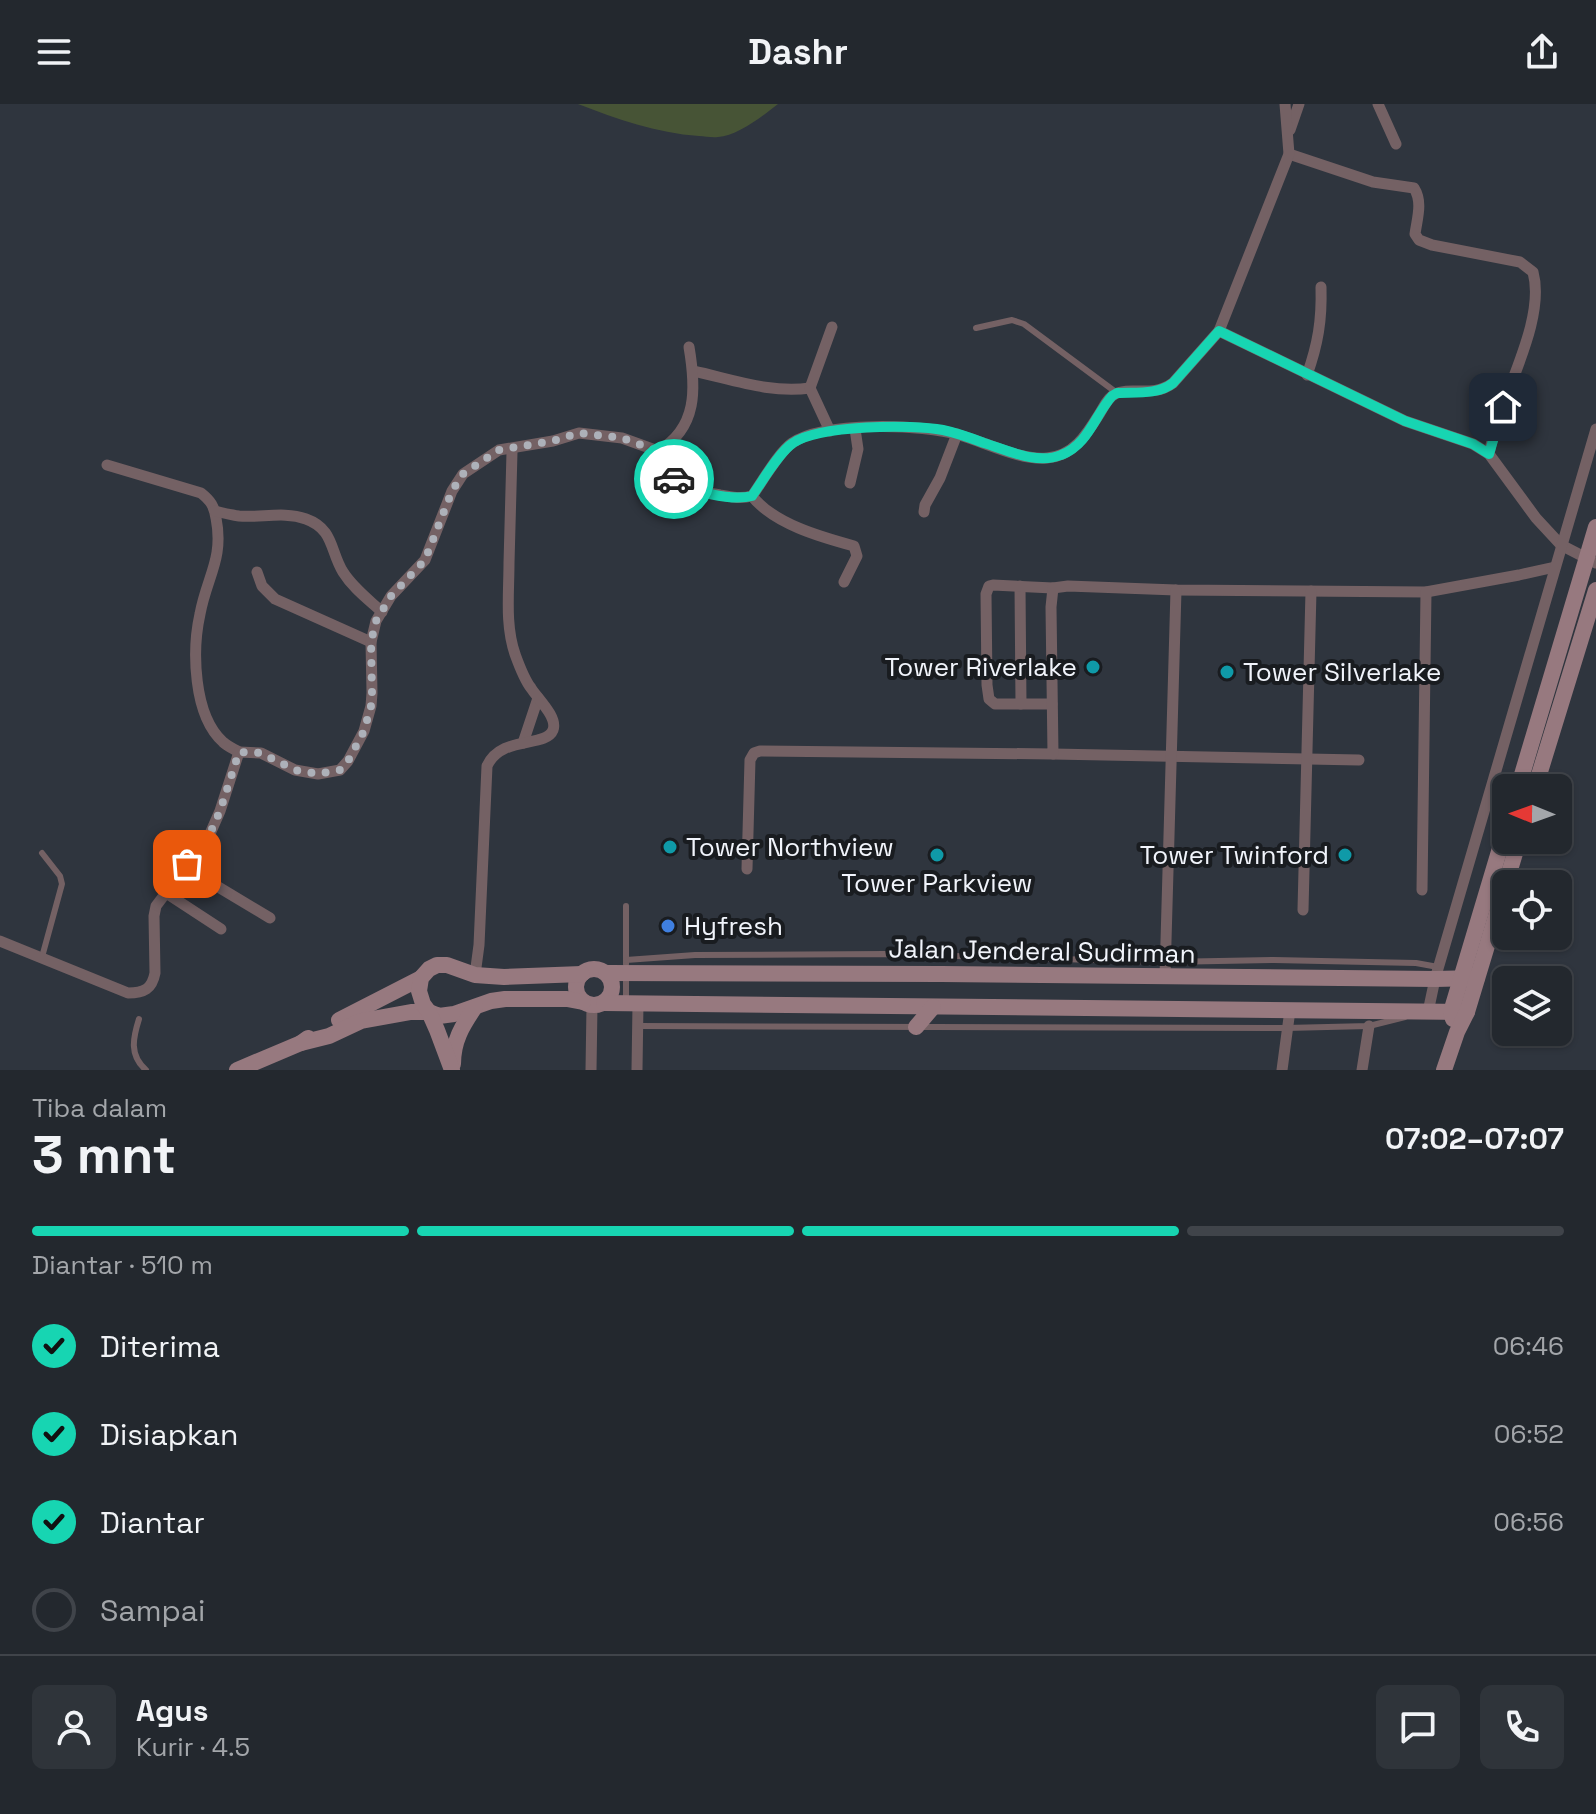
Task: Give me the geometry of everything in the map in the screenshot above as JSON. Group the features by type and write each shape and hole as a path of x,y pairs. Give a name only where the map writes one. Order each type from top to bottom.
{"street":[{"path":"107,465 201,493 211,501 219,535 219,551 200,612 195,640 196,669 199,695 207,719 223,743 239,752 261,753 295,770 318,774 340,770 364,731 369,715 371,642 376,621 391,596 425,560 452,491 463,474 499,450 553,441 579,433 622,438 658,451 666,470 682,485 737,498 752,496 789,445 799,439 830,431 878,426 940,429 1026,456 1044,459 1060,456 1084,438 1107,402 1117,393 1167,388 1219,331 1289,154 1285,104"},
{"path":"1288,134 1299,104"},
{"path":"1378,104 1396,144"},
{"path":"1289,154 1373,182 1414,188 1419,204 1415,234 1419,240 1520,262 1533,272 1537,289 1534,311 1489,454"},
{"path":"1307,375 1320,332 1321,287"},
{"path":"830,431 810,388 832,327"},
{"path":"1219,331 1405,421 1473,444 1489,454 1536,518 1561,545 1591,561"},
{"path":"658,451 671,444 686,425 693,371 689,347"},
{"path":"693,371 773,389 792,391 810,388"},
{"path":"850,483 858,449 855,429"},
{"path":"1428,1012 1436,973 1596,429"},
{"path":"924,512 957,434"},
{"path":"475,975 487,766 491,757 507,746 547,738 553,733 554,723 529,686 515,655 510,632 512,452"},
{"path":"752,496 761,508 800,528 854,546 857,556 844,582"},
{"path":"215,511 240,516 284,514 305,518 322,526 341,569 354,588 382,612"},
{"path":"1523,774 1591,561 1596,527"},
{"path":"1052,704 995,704 989,699 986,594 989,586 1426,592 1555,567"},
{"path":"257,572 262,586 275,599 371,642"},
{"path":"1020,586 1021,704"},
{"path":"1053,588 1053,754"},
{"path":"1165,969 1176,590"},
{"path":"1539,774 1596,590"},
{"path":"1303,910 1311,591"},
{"path":"1422,890 1426,592"},
{"path":"523,743 538,698"},
{"path":"747,869 750,760 754,753 760,751 1359,760"},
{"path":"0,941 128,993 143,992 154,981 156,906 209,836 239,752"},
{"path":"1444,1070 1457,1032 1459,1012 1500,854"},
{"path":"1469,978 1514,854"},
{"path":"187,864 270,918"},
{"path":"166,893 221,929"},
{"path":"301,1043 326,1026 421,978 437,965 447,965 475,975 504,977 582,974"},
{"name":"Jalan Jenderal Sudirman","path":"606,973 626,966 1165,969 1436,973 1469,978"},
{"path":"598,969 606,973 613,989 610,997 593,1003 578,996 577,981 582,974 598,969"},
{"path":"421,978 419,991 423,1004 452,1070"},
{"path":"237,1070 361,1021 411,1012 429,1012 439,1016 454,1014 505,999 567,999 632,1004 1459,1012"},
{"path":"591,1070 593,1003"},
{"path":"632,1004 638,1026 637,1070"},
{"path":"452,1070 453,1048 461,1029 478,1005"},
{"path":"916,1027 933,1007"},
{"path":"1282,1070 1290,1010"},
{"path":"1319,1027 1337,1011"},
{"path":"1362,1070 1369,1026"}],"lane":[{"path":"976,328 1012,320 1024,324 1117,393"},
{"path":"42,853 60,876 62,884 42,957"},
{"path":"626,906 626,966 632,1004"},
{"path":"638,1026 1286,1028 1369,1026 1428,1012"},
{"path":"139,1019 133,1043 139,1063 146,1070"}],"green space":[{"path":"578,104 778,104 741,129 713,137 652,129"}],"way so far":[{"path":"187,864 209,836 239,752 261,753 295,770 318,774 340,770 348,761 364,731 371,706 370,657 376,621 391,596 425,560 452,491 463,474 499,450 553,441 579,433 622,438 658,451 666,470 674,479"}],"place":[{"name":"Tower Riverlake","path":"1093,667"},
{"name":"Tower Silverlake","path":"1227,672"},
{"name":"Tower Northview","path":"670,847"},
{"name":"Tower Parkview","path":"937,855"},
{"name":"Tower Twinford","path":"1345,855"},
{"name":"Hyfresh","path":"668,926"}],"route":[{"path":"674,479 690,489 745,498 752,496 789,445 799,439 820,433 878,426 940,429 1026,456 1044,459 1060,456 1084,438 1112,396 1167,388 1219,331 1405,421 1473,444 1489,454 1503,407"}]}
